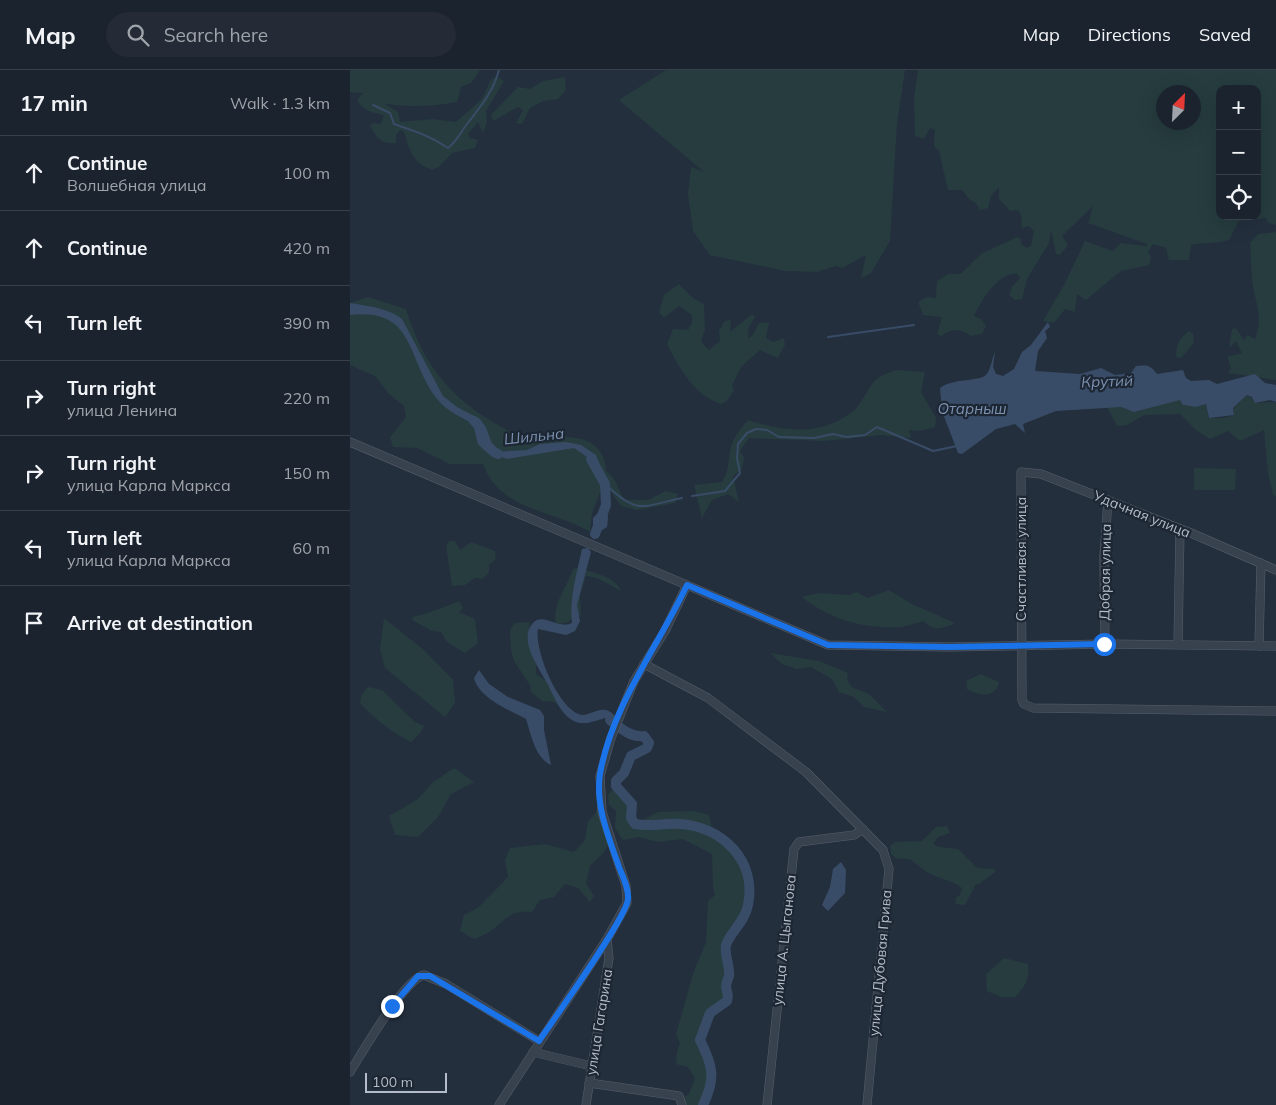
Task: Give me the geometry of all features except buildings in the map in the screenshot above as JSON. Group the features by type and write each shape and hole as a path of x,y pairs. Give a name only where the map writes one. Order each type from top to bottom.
{"street":[{"path":"350,442 828,645 1022,646 1178,644 1276,646"},
{"name":"Удачная улица","path":"1021,472 1041,474 1180,529 1276,570"},
{"name":"Счастливая улица","path":"1021,472 1022,700 1028,707 1276,711"},
{"name":"Добрая улица","path":"1104,644 1104,556 1108,500"},
{"path":"1178,644 1180,529"},
{"path":"1259,646 1261,563"},
{"path":"499,1105 607,939 627,904 626,886 610,840 600,800 600,776 621,710 644,664 665,631 687,585"},
{"name":"улица Дубовая Грива","path":"644,664 708,698 806,772 883,850 889,869 868,1105"},
{"name":"улица А. Цыганова","path":"767,1105 794,849 799,842 854,835 863,829"},
{"name":"улица Гагарина","path":"586,1105 607,970 609,949 607,939"},
{"path":"590,964 607,970"},
{"path":"350,1072 392,1006 413,980 424,975 446,984 539,1041"},
{"path":"533,1052 591,1066"},
{"path":"589,1084 679,1096 682,1105"}],"green space":[{"path":"350,70 480,70 471,83 461,87 457,102 421,106 385,104 398,112 400,122 432,119 456,122 482,99 490,81 496,76 504,81 486,111 487,122 483,133 478,122 468,134 470,138 478,140 475,148 452,153 439,167 432,170 416,160 404,132 400,130 396,135 396,143 386,143 377,136 370,125 374,123 381,124 384,115 372,112 362,106 357,100 363,93 350,92"},
{"path":"666,70 905,70 897,123 890,241 871,273 861,278 866,255 842,268 836,266 817,272 785,271 710,255 693,231 688,194 691,167 704,172 619,100"},
{"path":"918,70 1276,70 1276,225 1269,223 1265,218 1261,218 1261,85 1216,85 1216,220 1248,220 1239,221 1229,240 1191,245 1189,260 1169,260 1166,248 1153,244 1148,252 1151,258 1149,265 1121,271 1086,300 1077,294 1075,312 1065,309 1054,323 1043,321 1065,283 1085,241 1113,251 1120,243 1147,246 1147,244 1088,223 1093,206 1062,236 1068,245 1060,255 1056,254 1051,230 1049,243 1027,279 1022,299 1015,300 1009,295 1012,287 1020,278 1018,274 1004,277 992,288 974,316 981,319 986,326 982,334 971,336 956,330 941,336 937,334 942,317 923,315 918,302 927,297 936,298 937,281 948,274 961,274 981,254 1017,237 1021,239 1021,244 1026,248 1031,246 1034,231 1029,226 1022,228 1021,214 1018,210 1010,211 999,199 999,187 991,196 988,208 980,210 975,202 970,200 962,190 948,190 939,151 934,146 935,130 930,128 924,139 915,136 914,98"},
{"path":"565,77 566,90 558,99 543,101 530,108 522,124 516,123 523,110 518,107 493,121 491,115 518,87 530,89 543,81"},
{"path":"1276,232 1276,380 1228,373 1231,368 1227,357 1242,353 1236,341 1229,348 1232,329 1236,328 1244,340 1248,335 1255,339 1259,325 1252,281 1250,243 1258,234"},
{"path":"679,284 693,298 704,304 705,329 701,342 709,350 720,341 719,331 724,322 731,319 730,332 752,314 755,317 749,327 748,338 752,336 759,323 769,322 766,338 773,342 784,338 785,345 778,358 760,350 741,367 732,385 734,390 727,401 721,404 711,400 688,380 667,344 673,329 688,330 692,323 692,315 679,306 664,318 659,312 664,295"},
{"path":"368,297 406,309 424,354 436,372 449,388 482,415 523,438 533,439 541,436 549,441 553,437 572,437 589,442 601,453 605,461 606,471 616,482 625,500 648,500 666,491 678,494 675,503 637,510 621,506 604,482 592,513 590,532 575,524 515,501 502,492 491,480 483,464 450,464 417,448 393,447 390,437 406,417 404,406 388,393 375,376 350,365 350,303"},
{"path":"1189,331 1193,334 1194,343 1181,358 1176,357 1179,343"},
{"path":"896,370 925,372 921,392 936,418 935,427 919,431 909,430 911,438 881,435 825,441 749,438 740,451 744,458 742,469 733,476 739,502 728,494 712,500 702,518 694,485 722,482 728,468 732,443 748,420 796,430 832,424 855,410 876,380"},
{"path":"1247,395 1255,403 1276,403 1276,496 1273,495 1268,473 1264,430 1240,441 1228,431 1210,439 1196,430 1180,414 1144,415 1127,425 1117,426 1107,407 1121,407 1134,412 1180,399 1183,405 1196,407 1206,404 1209,418 1223,418 1234,415 1234,408"},
{"path":"1194,468 1236,469 1235,490 1194,490"},
{"path":"449,541 455,541 460,550 471,542 495,551 496,559 489,565 489,572 483,579 475,578 465,585 452,586 446,546"},
{"path":"577,568 608,578 621,591 597,578 586,576 580,595 581,617 576,612 568,622 556,624 555,616 558,602 573,569"},
{"path":"889,590 912,604 955,623 939,628 931,627 924,621 901,627 861,624 824,612 802,597 818,593 850,595 856,592 868,598"},
{"path":"459,601 463,608 459,612 475,619 478,643 465,653 447,642 441,632 432,631 412,620 413,617"},
{"path":"384,618 425,651 453,680 455,703 445,717 385,668 380,649"},
{"path":"530,622 527,641 536,654 536,674 551,684 567,712 554,702 542,701 531,692 530,685 514,661 511,650 510,630 515,623"},
{"path":"770,653 819,661 848,673 847,680 852,687 869,694 887,712 864,707 854,697 839,692 832,679 811,667 796,669 782,664"},
{"path":"981,674 999,682 990,694 976,693 967,689 966,681"},
{"path":"368,687 382,690 415,722 424,726 411,742 384,725 360,703 361,696"},
{"path":"454,768 474,782 451,794 438,817 418,837 395,835 389,816 418,799 432,783"},
{"path":"616,786 632,804 631,818 635,824 658,812 694,811 709,815 712,828 728,841 745,865 750,883 748,906 743,921 726,945 729,975 726,987 729,994 727,1001 710,1013 700,1040 710,1062 713,1085 698,1105 683,1105 681,1099 689,1094 695,1078 688,1067 676,1064 680,1043 676,1034 693,974 706,942 708,901 715,895 712,854 683,839 657,842 639,837 623,840 615,828 616,811 609,805 608,795"},
{"path":"598,810 609,843 604,852 590,866 586,883 594,896 590,902 578,888 565,884 554,897 540,900 532,912 514,914 483,935 474,939 460,931 464,915 479,907 508,877 505,860 510,848 545,844 574,852 585,840 588,822"},
{"path":"947,826 950,833 938,837 933,844 940,847 958,849 977,868 995,869 995,872 979,884 976,884 965,905 955,904 962,888 925,871 908,859 897,859 891,854 890,846 895,842 922,841 936,827"},
{"path":"1004,958 1028,964 1026,982 1015,997 1001,997 987,991 986,974"}],"water":[{"path":"350,303 384,310 402,319 443,396 457,407 480,419 483,424 483,443 493,452 527,450 540,444 566,442 581,445 596,455 601,467 597,472 590,459 574,448 507,459 485,451 478,444 473,424 450,411 438,400 428,385 407,340 399,328 388,319 372,315 350,315"},
{"name":"Отарныш","path":"1048,322 1050,327 1045,331 1047,338 1038,351 1035,371 1080,374 1101,368 1115,375 1131,373 1136,366 1146,366 1150,367 1157,374 1183,370 1186,378 1191,381 1209,380 1217,384 1255,374 1265,383 1276,385 1276,402 1270,400 1255,403 1252,397 1247,395 1233,408 1234,415 1209,418 1206,404 1196,407 1183,405 1180,400 1134,412 1121,407 1056,411 1023,424 1025,433 1015,424 996,429 962,454 958,453 942,411 940,388 952,383 977,379 986,375 995,352 993,367 996,374 1003,376 1014,369 1022,352 1031,345"},
{"path":"606,505 607,527 599,532 593,529 593,518"},
{"path":"588,548 591,552 577,605 580,621 575,631 566,635 538,629 538,639 544,664 557,692 565,703 573,711 582,715 599,710 607,710 615,716 612,723 605,718 588,723 580,723 572,720 565,714 537,666 529,648 529,630 537,620 541,619 567,625 572,623 571,614 576,576 582,549"},
{"path":"479,670 489,684 508,697 540,710 544,716 544,730 551,765 537,751 526,719 496,703 482,692 474,678"},
{"path":"841,862 846,870 845,893 828,911 822,905 830,887 833,869"}],"waterway":[{"path":"373,105 390,113 394,124 429,137 448,148 486,99 499,70"},
{"path":"828,337 914,325"},
{"name":"Шильна","path":"474,421 481,429 486,443 492,451 498,454"},
{"path":"692,496 725,491 740,473 737,458 738,444 747,433 756,429 767,430 779,437 814,438 833,434 847,437 865,435 877,427 933,451 957,446"},
{"name":"Шильна","path":"591,459 605,484 606,505 595,534"},
{"path":"605,484 625,501 640,506 682,498"},
{"name":"Шильна","path":"610,720 630,734 644,736 649,743 647,748 631,756 624,773 616,781 616,786 632,804 631,818 635,824 680,824 710,832 723,839 734,849 742,861 747,874 749,889 748,905 741,922 726,945 729,972 726,986 727,1001 710,1013 700,1040 708,1057 711,1072 710,1087 703,1105"}],"route":[{"path":"392,1006 418,976 430,976 539,1041 607,939 627,904 626,886 602,812 599,788 602,764 621,710 634,681 665,631 687,585 828,645 843,647 949,647 1104,644"}],"water label":[{"name":"Крутий","path":"1107,381"}]}
